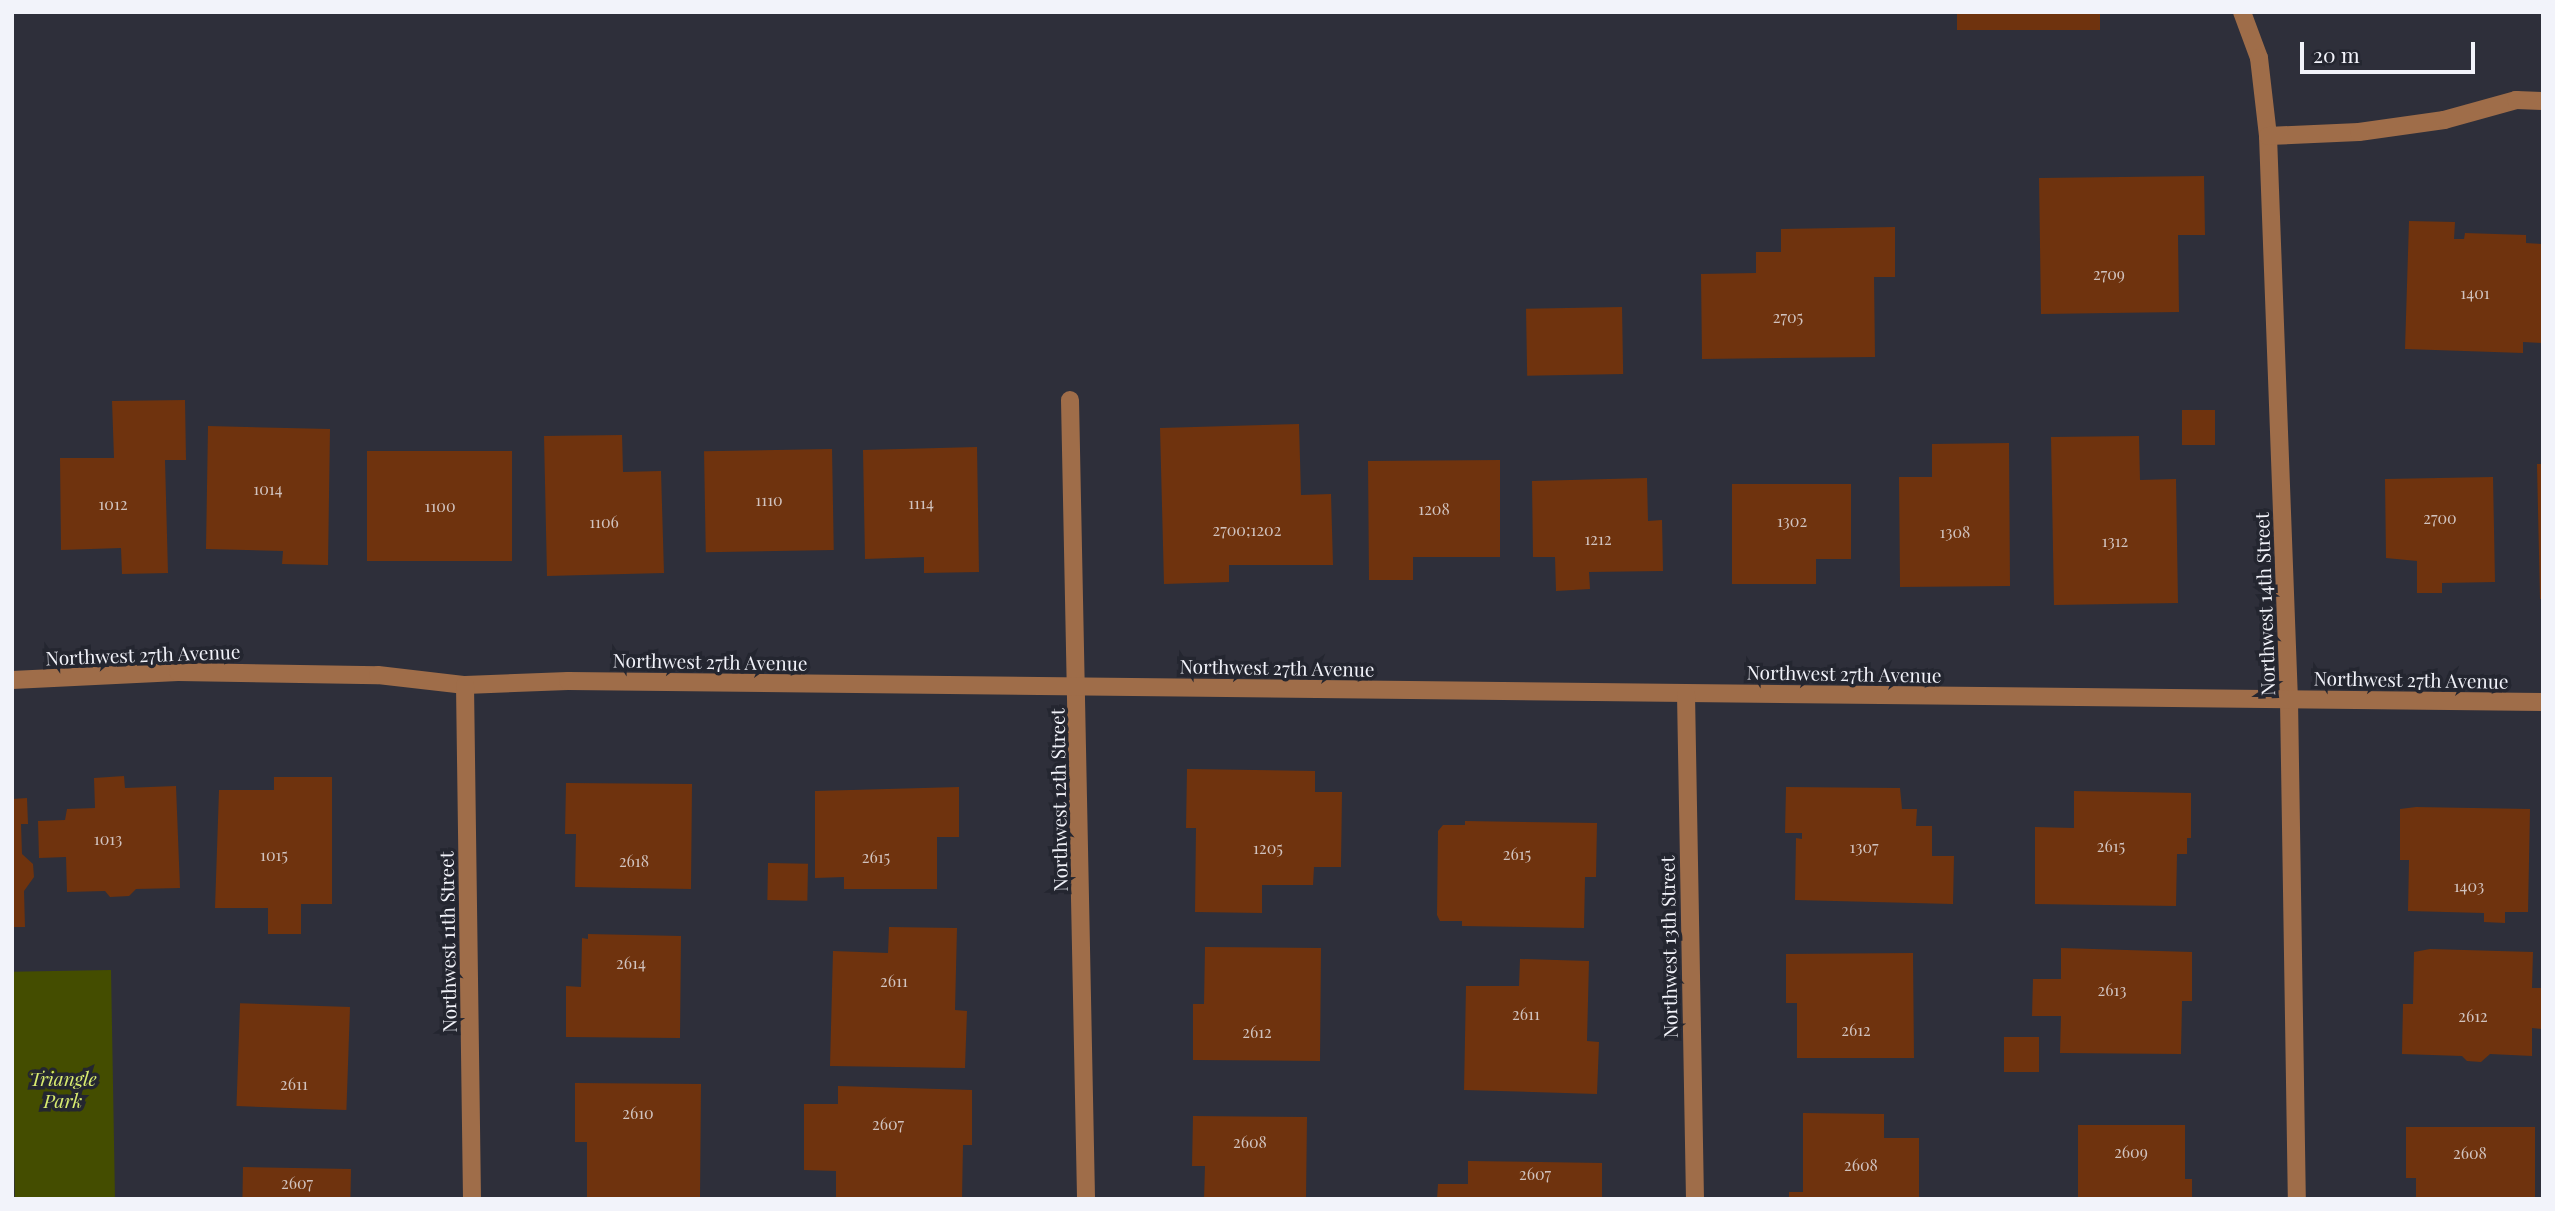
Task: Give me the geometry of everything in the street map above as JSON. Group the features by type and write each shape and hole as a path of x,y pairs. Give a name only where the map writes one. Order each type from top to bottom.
{"street":[{"name":"Northwest 14th Street","path":"2242,12 2259,58 2268,136 2289,700 2297,1199"},
{"path":"2268,136 2359,132 2444,120 2516,100 2543,101"},
{"name":"Northwest 12th Street","path":"1070,400 1078,687 1086,1199"},
{"name":"Northwest 27th Avenue","path":"12,680 178,672 377,675 465,685 568,681 2543,702"},
{"name":"Northwest 11th Street","path":"465,685 472,1199"},
{"name":"Northwest 13th Street","path":"1686,694 1695,1199"}],"green space":[{"name":"Triangle Park","path":"111,970 115,1199 15,1199 12,972"}],"building":[{"path":"1957,12 2100,12 2100,30 1957,30"},
{"path":"2204,176 2205,235 2178,235 2179,312 2041,314 2039,178"},
{"path":"2409,221 2455,222 2454,239 2464,239 2465,233 2526,235 2526,243 2543,244 2543,343 2523,342 2523,353 2405,349"},
{"path":"1895,227 1895,277 1874,277 1875,357 1702,359 1701,274 1756,273 1756,252 1781,252 1781,229"},
{"path":"1622,307 1623,374 1527,376 1526,309"},
{"path":"185,400 186,460 165,460 168,573 122,574 121,548 61,550 60,458 114,458 112,401"},
{"path":"2182,410 2215,410 2215,445 2182,445"},
{"path":"1299,424 1301,495 1331,494 1333,565 1229,565 1229,582 1164,584 1160,428"},
{"path":"208,426 330,429 328,565 282,564 283,551 206,549"},
{"path":"622,435 623,472 661,471 664,573 547,576 544,436"},
{"path":"2139,436 2140,480 2176,479 2178,603 2054,605 2051,437"},
{"path":"2009,443 2010,586 1900,587 1899,477 1932,477 1932,444"},
{"path":"977,447 979,572 924,573 924,557 865,559 863,450"},
{"path":"832,449 834,550 706,552 704,451"},
{"path":"367,451 512,451 512,561 367,561"},
{"path":"1500,460 1500,557 1413,557 1413,580 1369,580 1368,461"},
{"path":"2537,464 2543,464 2543,599 2540,599"},
{"path":"2493,477 2495,582 2442,583 2442,593 2417,593 2417,561 2386,558 2385,479"},
{"path":"1647,478 1648,521 1662,520 1663,571 1589,572 1590,589 1556,591 1555,557 1533,557 1532,481"},
{"path":"1732,484 1851,484 1851,559 1816,559 1816,584 1732,584"},
{"path":"1187,769 1315,771 1315,792 1342,792 1341,867 1314,867 1313,885 1262,885 1262,913 1195,912 1196,828 1186,828"},
{"path":"124,776 125,788 176,786 180,888 136,889 129,896 110,897 105,891 67,892 66,857 39,858 38,821 65,820 67,809 95,808 94,778"},
{"path":"274,777 332,777 332,904 301,904 301,934 268,934 268,908 215,908 219,790 274,790"},
{"path":"566,783 692,784 691,889 575,887 576,834 565,834"},
{"path":"959,787 959,837 937,837 937,889 844,889 844,877 815,878 815,791"},
{"path":"1786,787 1900,788 1902,809 1917,809 1916,826 1932,826 1932,856 1954,856 1953,904 1795,900 1796,838 1802,839 1802,833 1785,833"},
{"path":"2074,791 2191,793 2191,838 2187,838 2187,854 2177,854 2176,906 2035,904 2035,827 2074,828"},
{"path":"27,798 28,824 21,824 22,854 33,864 34,877 24,891 25,927 12,927 12,799"},
{"path":"2400,809 2530,809 2528,912 2505,912 2505,923 2484,922 2484,913 2408,911 2409,860 2400,860"},
{"path":"1465,821 1597,823 1596,877 1585,877 1584,928 1462,926 1462,921 1440,921 1437,915 1438,831 1443,825 1465,825"},
{"path":"768,863 808,864 807,901 767,900"},
{"path":"889,927 957,928 955,1010 967,1011 965,1068 830,1066 833,951 888,953"},
{"path":"588,934 681,936 680,1038 566,1037 566,986 581,987 582,938 588,939"},
{"path":"1205,947 1321,948 1320,1061 1193,1060 1193,1004 1204,1004"},
{"path":"2061,948 2192,952 2192,1001 2182,1001 2181,1054 2060,1053 2061,1016 2032,1016 2033,979 2061,979"},
{"path":"2430,949 2533,952 2532,988 2543,988 2543,1029 2532,1028 2532,1056 2490,1054 2481,1062 2467,1061 2462,1056 2402,1054 2403,1004 2413,1004 2414,952"},
{"path":"1913,953 1914,1058 1797,1058 1797,1003 1786,1003 1786,954"},
{"path":"1520,959 1589,961 1587,1041 1599,1042 1597,1094 1464,1090 1466,986 1519,986"},
{"path":"240,1003 350,1007 346,1110 236,1106"},
{"path":"2004,1037 2039,1037 2039,1072 2004,1072"},
{"path":"575,1083 701,1084 700,1199 587,1199 587,1142 575,1142"},
{"path":"838,1086 972,1090 972,1145 963,1145 962,1199 836,1199 836,1171 804,1170 804,1104 838,1104"},
{"path":"1803,1113 1884,1114 1884,1138 1919,1138 1919,1199 1789,1199 1789,1192 1803,1192"},
{"path":"1193,1116 1307,1117 1306,1199 1204,1199 1205,1166 1192,1166"},
{"path":"2078,1125 2185,1125 2185,1179 2192,1179 2192,1199 2078,1199"},
{"path":"2406,1127 2535,1127 2535,1199 2416,1199 2416,1178 2406,1178"},
{"path":"1468,1161 1602,1163 1602,1199 1437,1199 1438,1184 1468,1184"},
{"path":"243,1167 351,1169 350,1199 242,1199"}]}
